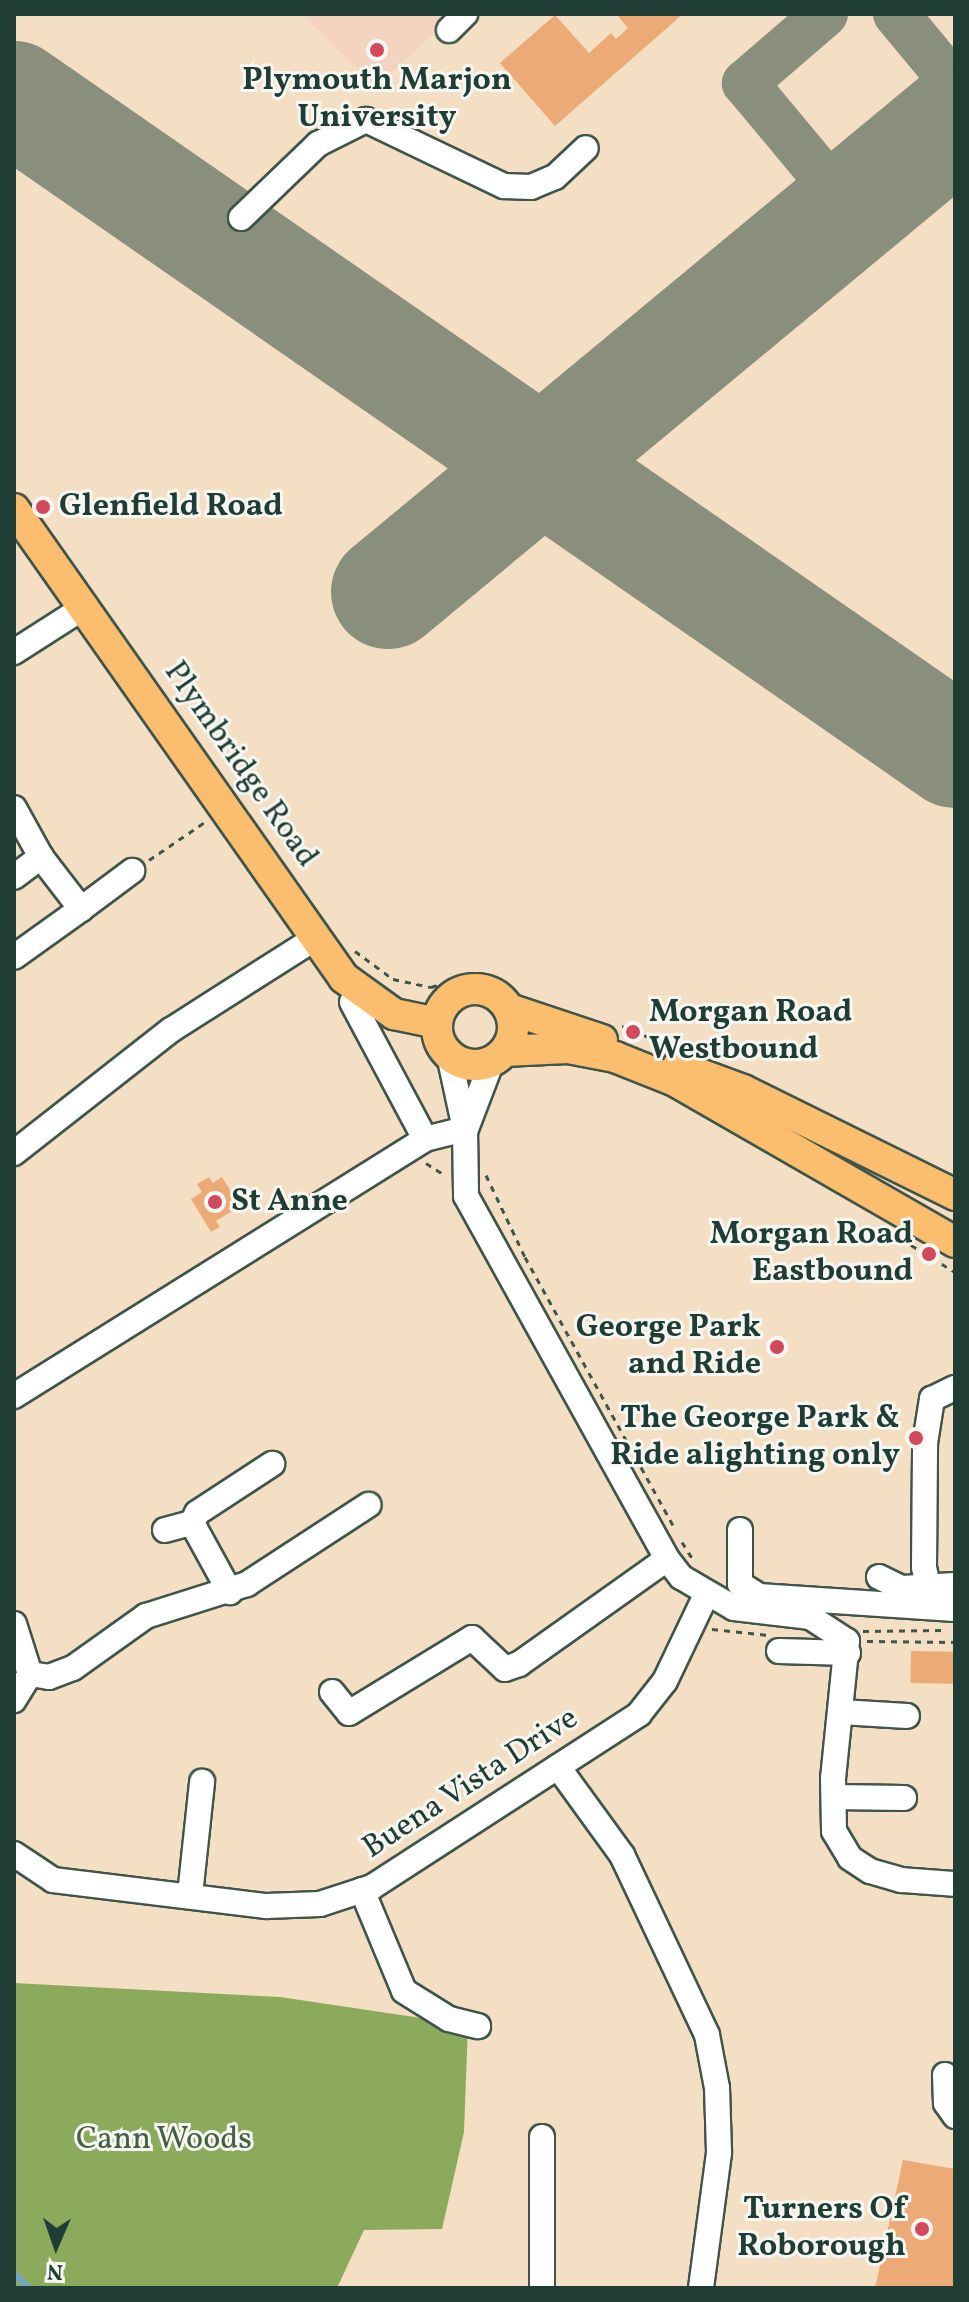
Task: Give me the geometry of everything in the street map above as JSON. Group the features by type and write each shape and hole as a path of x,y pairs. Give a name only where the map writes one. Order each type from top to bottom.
{"main road":[{"name":"Plymbridge Road","path":"14,509 86,606 344,978 394,1014 437,1023"},
{"path":"955,1195 822,1132 743,1090 509,1009 489,992 460,992 449,999 437,1023 449,1055 464,1063 568,1048 615,1057 675,1081 955,1242"},
{"path":"498,1056 513,1026 509,1009"},
{"path":"822,1132 955,1215"}],"street":[{"path":"241,218 318,144 366,120 504,186 531,187 555,177 586,148"},
{"path":"14,652 86,606"},
{"path":"14,808 41,857 81,909"},
{"path":"14,877 41,857"},
{"path":"14,957 132,871"},
{"path":"14,1153 171,1030 317,937"},
{"path":"352,1002 425,1139"},
{"path":"449,1055 465,1129 466,1196 677,1559 706,1595 734,1608 810,1617 954,1604"},
{"path":"465,1129 498,1056"},
{"path":"14,1396 425,1139 465,1129"},
{"path":"928,1586 924,1567 926,1414 932,1399 955,1388"},
{"path":"165,1530 192,1523 197,1513 272,1464"},
{"path":"30,1674 49,1677 73,1668 146,1616 230,1592 368,1505"},
{"path":"192,1523 230,1592"},
{"path":"740,1530 740,1584 759,1596 954,1604"},
{"path":"332,1692 349,1713 472,1638 505,1669 519,1664 677,1559"},
{"path":"879,1577 902,1588 928,1586 954,1604"},
{"name":"Buena Vista Drive","path":"14,1854 53,1880 266,1906 320,1904 362,1890 422,1858 639,1714 665,1681 706,1595"},
{"path":"810,1617 848,1647"},
{"path":"14,1624 30,1674 14,1700"},
{"path":"779,1651 848,1647"},
{"path":"848,1647 834,1797 834,1831 850,1858 870,1871 902,1880 955,1884"},
{"path":"841,1712 907,1716"},
{"path":"558,1767 622,1855 707,2035 717,2088 719,2153 701,2288"},
{"path":"190,1895 202,1782"},
{"path":"834,1797 904,1798"},
{"path":"362,1890 404,1991 449,2019 478,2026"},
{"path":"945,2075 946,2103 955,2116"},
{"path":"542,2137 542,2288"}],"path":[{"path":"132,871 225,808"},
{"path":"394,1159 428,1163 466,1196"},
{"path":"485,1172 525,1257 675,1527"},
{"path":"848,1647 955,1642"}],"shaded area":[{"name":"Plymouth Marjon University","path":"302,14 454,14 376,87"}],"green space":[{"name":"Cann Woods","path":"14,1983 280,1997 468,2025 464,2132 442,2229 364,2230 337,2288 14,2288"}],"building":[{"path":"616,14 683,14 555,126 500,63 555,15 589,53 611,33 616,39 628,28"},
{"name":"St Anne","path":"209,1177 213,1183 222,1177 240,1206 216,1221 220,1227 211,1232 191,1199 202,1192 197,1184"},
{"path":"911,1651 955,1652 954,1684 910,1683"},
{"name":"Turners Of Roborough","path":"903,2160 955,2169 955,2288 875,2288"}],"waterway":[{"path":"14,2273 29,2288"}],"taxiway":[{"path":"825,14 745,83 850,209"},
{"path":"896,14 955,85"}],"runway":[{"path":"14,98 955,751"},
{"path":"388,592 955,122"}],"place":[{"name":"Plymouth Marjon University","path":"377,50"},
{"name":"Glenfield Road","path":"43,507"},
{"name":"Morgan Road Westbound","path":"633,1032"},
{"name":"St Anne","path":"215,1202"},
{"name":"Morgan Road Eastbound","path":"929,1254"},
{"name":"George Park and Ride","path":"777,1347"},
{"name":"The George Park & Ride alighting only","path":"916,1438"},
{"name":"Turners Of Roborough","path":"922,2229"}]}
